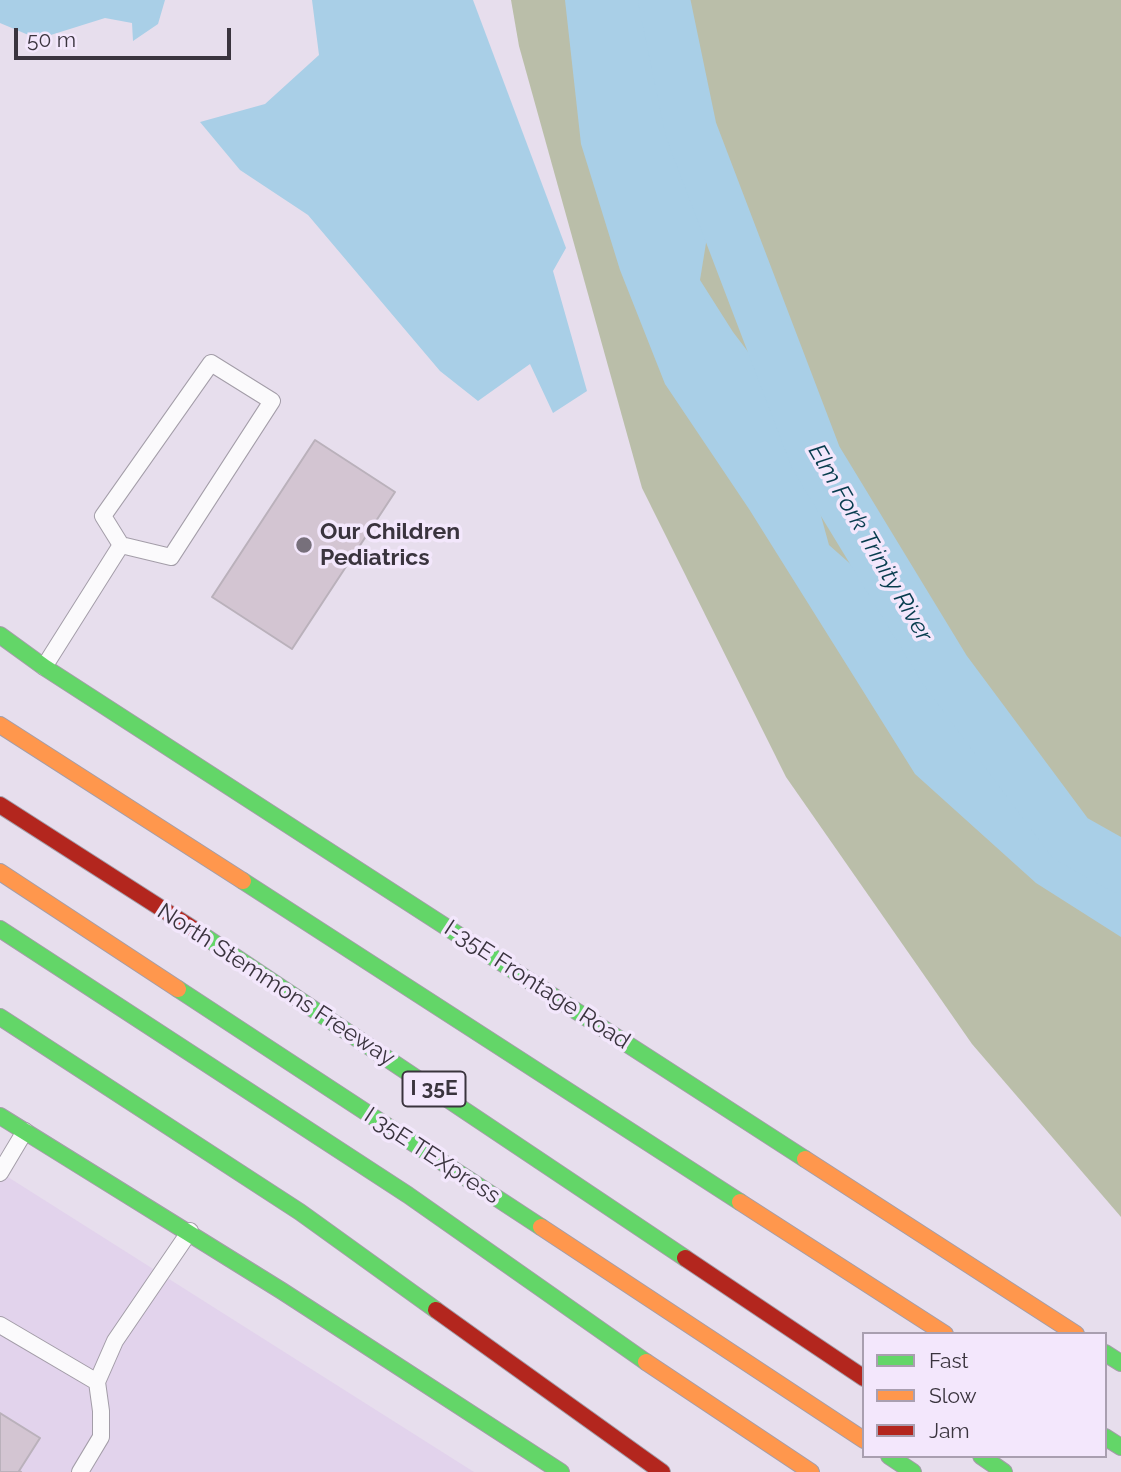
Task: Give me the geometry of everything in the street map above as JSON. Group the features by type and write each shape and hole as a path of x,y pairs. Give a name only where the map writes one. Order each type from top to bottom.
{"main road":[{"name":"I-35E Frontage Road","path":"0,635 44,667 1073,1332"},
{"path":"4,727 942,1332"},
{"name":"North Stemmons Freeway","path":"0,805 234,955 862,1377"},
{"name":"I 35E TEXpress","path":"0,872 862,1439"},
{"path":"0,929 408,1195 694,1396 811,1472"},
{"path":"0,1017 300,1212 662,1472"},
{"path":"0,1116 190,1231 457,1401 561,1472"},
{"path":"892,1458 913,1472"},
{"path":"984,1458 1004,1472"}],"lane":[{"path":"211,363 272,401 171,556 121,545 103,516 211,363"},
{"path":"44,667 121,545"},
{"path":"0,1173 25,1131"},
{"path":"80,1472 101,1437 97,1382 115,1341 190,1231"},
{"path":"0,1325 97,1382"}],"shaded area":[{"path":"0,1172 474,1472 0,1472"}],"green space":[{"path":"511,0 1121,0 1121,1217 972,1044 786,777 642,488 519,46"}],"water":[{"path":"0,0 165,0 158,24 133,41 132,23 105,18 38,39 0,23"},
{"path":"312,0 473,0 566,248 553,271 587,391 553,413 530,364 478,401 440,371 308,215 240,170 200,122 265,104 319,55"},
{"path":"565,0 674,0 714,157 700,280 733,332 765,374 806,415 817,463 818,505 829,545 864,576 896,612 916,647 980,722 1077,821 1121,855 1121,937 1036,883 915,774 749,509 665,384 620,270 581,144"}],"building":[{"name":"Our Children Pediatrics","path":"315,440 395,492 292,649 212,597"},
{"path":"0,1413 40,1438 19,1471 21,1472 0,1472"}],"waterway":[{"name":"Elm Fork Trinity River","path":"664,0 691,130 816,458 945,670 1070,838 1121,867"}],"traffic: fast":[{"path":"0,635 44,667 805,1159"},
{"path":"243,881 740,1202"},
{"path":"0,929 408,1195 646,1362"},
{"path":"195,930 685,1258"},
{"path":"178,989 541,1227"},
{"path":"0,1017 300,1212 436,1310"},
{"path":"0,1116 282,1291 561,1472"},
{"path":"1107,1354 1121,1363"},
{"path":"1107,1438 1121,1447"},
{"path":"892,1458 913,1472"},
{"path":"984,1458 1004,1472"}],"traffic: slow":[{"path":"0,725 243,881"},
{"path":"0,872 178,989"},
{"path":"805,1159 1073,1332"},
{"path":"740,1202 942,1332"},
{"path":"541,1227 862,1439"},
{"path":"646,1362 811,1472"}],"traffic: jam":[{"path":"0,805 195,930"},
{"path":"685,1258 862,1377"},
{"path":"436,1310 662,1472"}],"place":[{"name":"Our Children Pediatrics","path":"304,545"}]}
